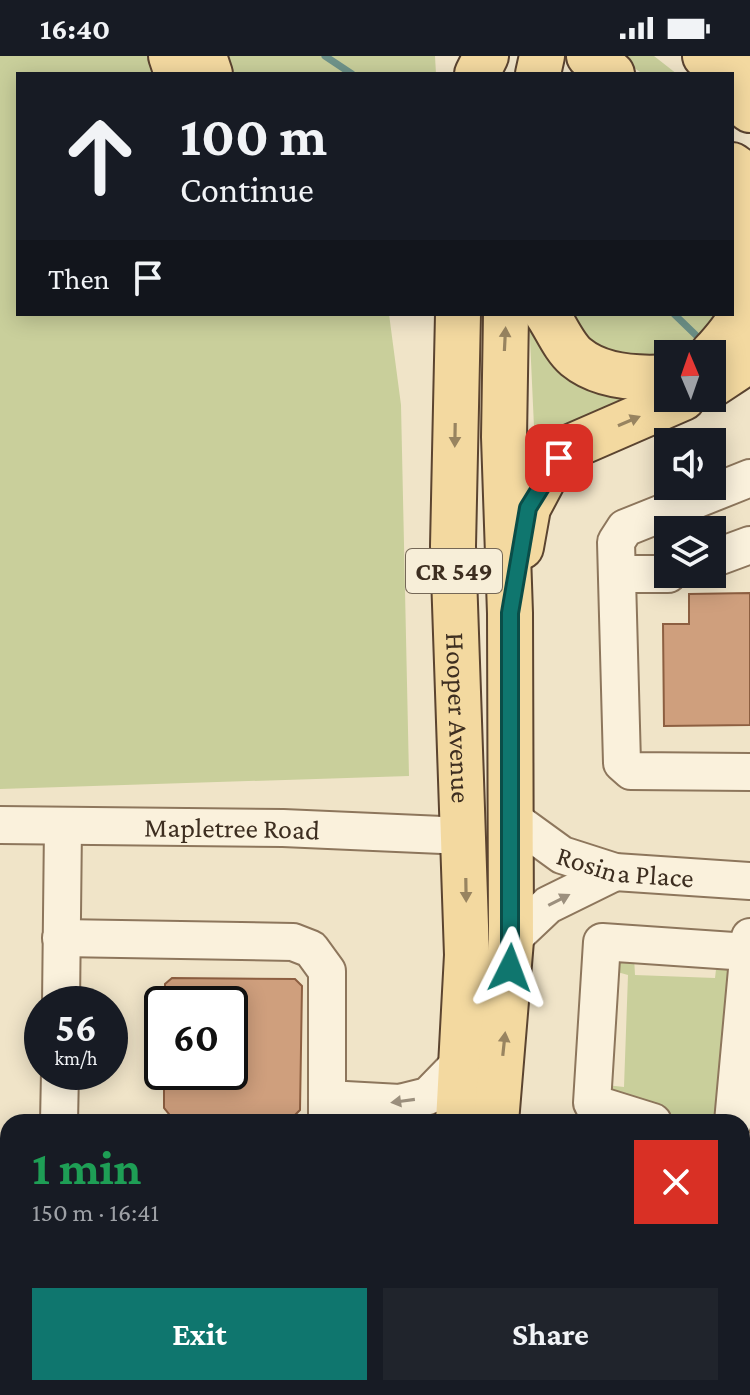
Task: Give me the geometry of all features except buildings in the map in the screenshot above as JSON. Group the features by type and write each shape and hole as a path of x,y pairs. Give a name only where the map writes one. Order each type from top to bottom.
{"main road":[{"path":"589,56 609,72"},
{"path":"681,56 701,72"},
{"path":"705,56 750,66"},
{"path":"734,98 750,110"},
{"path":"734,213 747,237 750,252"},
{"path":"728,363 745,309 750,260"},
{"path":"435,316 456,357"},
{"name":"Hooper Avenue","path":"458,316 453,546 467,955 459,1114"},
{"name":"Hooper Avenue","path":"497,1114 511,940 510,613 504,437 506,316"},
{"path":"548,316 574,355 594,368 630,377 654,377"},
{"path":"510,613 528,508 559,458 568,448 654,411"}],"street":[{"path":"750,478 625,528 616,542 622,763 631,771 750,772"},
{"path":"726,554 750,545"},
{"path":"617,574 654,574"},
{"name":"Rosina Place","path":"511,818 562,855 615,872 750,881"},
{"name":"Mapletree Road","path":"0,825 283,828 465,836"},
{"path":"61,986 63,826"},
{"path":"511,940 548,905 615,872"},
{"path":"61,938 293,942 311,949 327,971 327,1111 400,1103 428,1096 463,1060"},
{"path":"627,1114 592,1103 602,942 749,945 734,1114"},
{"path":"59,1114 60,1090"}],"green space":[{"path":"0,56 152,56 155,72 16,72 16,316 389,316 401,405 409,776 0,789"},
{"path":"228,56 435,56 436,72 233,72"},
{"path":"617,56 654,56 674,72 640,72"},
{"path":"557,316 721,316 698,340 654,340 654,357 608,357"},
{"path":"529,317 654,381 654,391 538,451 535,449"},
{"path":"634,957 635,975 715,978 717,961 728,967 717,1114 662,1114 606,1096 606,1085 624,1087 628,975 610,970 611,959"}],"waterway":[{"path":"325,56 349,72"},
{"path":"676,316 701,340"}],"route":[{"path":"510,968 510,613 528,508 559,458"}]}
